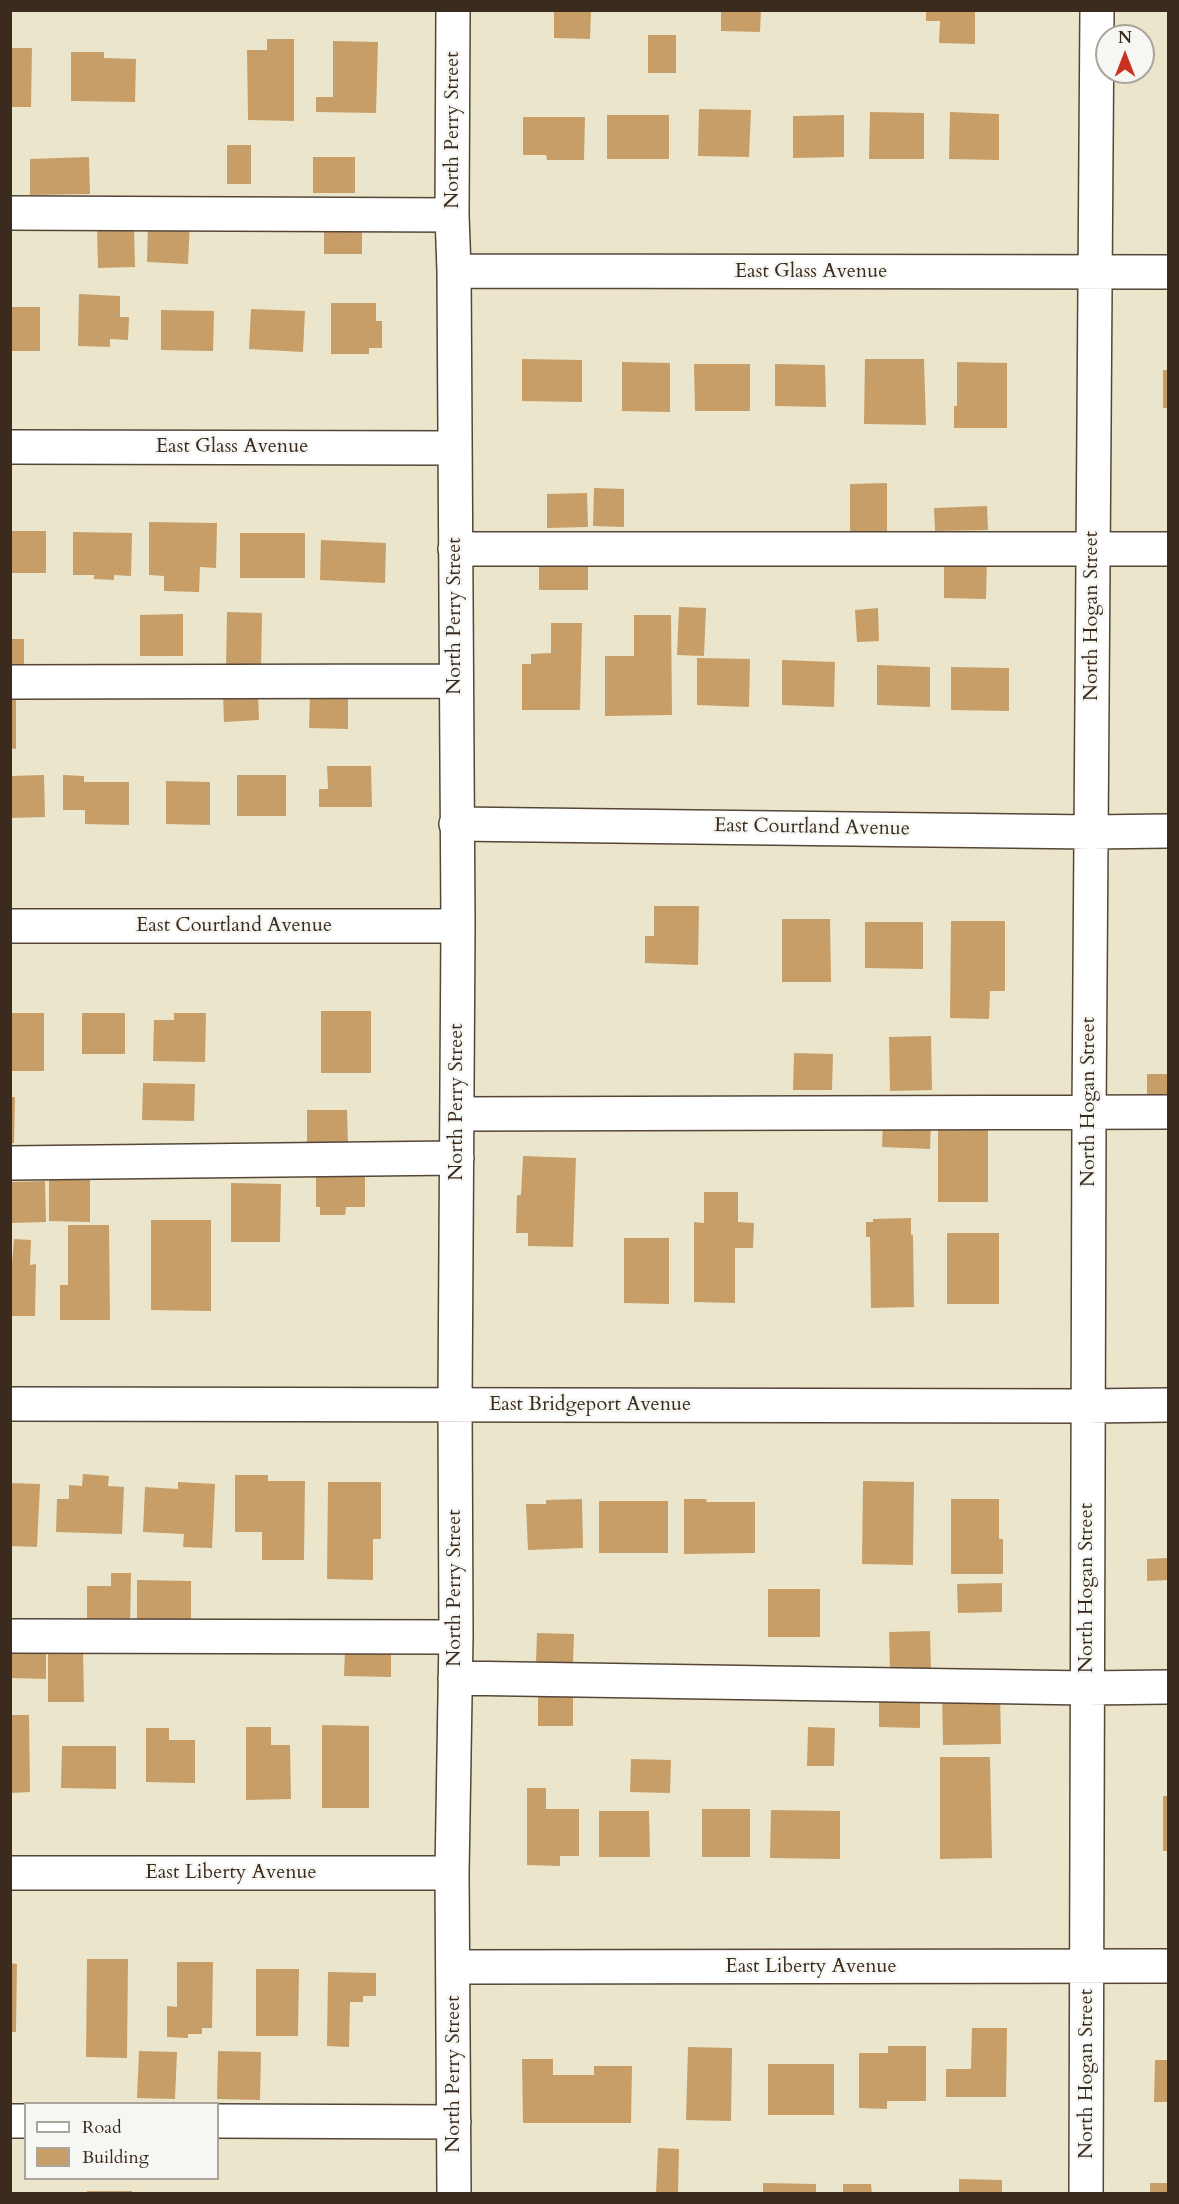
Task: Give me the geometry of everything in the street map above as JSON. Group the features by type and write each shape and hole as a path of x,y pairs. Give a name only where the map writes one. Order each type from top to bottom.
{"street":[{"name":"North Perry Street","path":"453,10 452,215 458,926 454,1404 456,1637 452,1874 454,2193"},
{"name":"North Hogan Street","path":"1086,2193 1087,1406 1097,10"},
{"path":"10,213 452,215"},
{"name":"East Glass Avenue","path":"454,271 1168,272"},
{"name":"East Glass Avenue","path":"10,447 454,448"},
{"path":"454,549 1168,549"},
{"path":"10,682 455,681"},
{"name":"East Courtland Avenue","path":"456,824 1168,831"},
{"name":"East Courtland Avenue","path":"10,926 458,926"},
{"path":"457,1114 1168,1112"},
{"path":"10,1163 457,1158"},
{"name":"East Bridgeport Avenue","path":"10,1404 1087,1406 1168,1404"},
{"path":"10,1636 456,1637"},
{"path":"455,1678 1087,1688 1168,1687"},
{"name":"East Liberty Avenue","path":"10,1873 452,1874"},
{"name":"East Liberty Avenue","path":"454,1967 1168,1966"},
{"path":"219,2121 454,2122"}],"building":[{"path":"554,10 591,10 590,39 554,38"},
{"path":"721,10 761,10 760,32 721,31"},
{"path":"926,10 975,10 975,44 939,43 940,21 926,21"},
{"path":"648,35 676,35 676,73 648,73"},
{"path":"267,39 294,39 294,121 248,120 247,50 267,50"},
{"path":"333,41 378,42 376,113 316,112 316,97 333,97"},
{"path":"10,48 32,48 31,107 10,107"},
{"path":"71,52 104,52 104,58 136,59 135,102 71,101"},
{"path":"699,109 751,110 749,157 698,156"},
{"path":"870,112 924,113 924,159 869,159"},
{"path":"950,112 999,114 999,160 949,159"},
{"path":"607,115 669,115 669,159 607,159"},
{"path":"844,115 844,157 793,158 793,116"},
{"path":"523,117 585,117 584,160 547,160 546,155 523,155"},
{"path":"227,145 251,145 251,184 227,184"},
{"path":"89,157 90,194 30,195 30,159"},
{"path":"313,157 355,157 355,193 313,193"},
{"path":"148,220 190,221 188,264 147,262"},
{"path":"324,221 362,221 362,254 324,254"},
{"path":"134,226 135,267 98,268 97,227"},
{"path":"79,294 120,296 120,317 129,317 128,340 110,339 110,347 78,346"},
{"path":"331,303 376,303 376,321 382,321 382,348 369,348 369,354 331,354"},
{"path":"10,307 40,307 40,351 10,351"},
{"path":"251,309 305,311 303,352 249,349"},
{"path":"161,310 214,311 213,351 161,350"},
{"path":"522,359 582,360 582,402 522,401"},
{"path":"865,359 924,359 926,425 864,424"},
{"path":"622,362 670,363 670,412 622,411"},
{"path":"957,362 1007,363 1007,428 954,428 954,406 957,406"},
{"path":"694,364 750,364 750,411 695,411"},
{"path":"775,364 825,365 826,407 775,406"},
{"path":"1163,370 1168,370 1168,408 1163,408"},
{"path":"887,483 887,534 850,535 850,484"},
{"path":"594,488 624,489 624,527 593,526"},
{"path":"587,493 588,527 547,528 547,494"},
{"path":"987,506 988,530 935,531 934,508"},
{"path":"149,522 217,523 216,568 200,567 199,592 164,591 164,576 149,575"},
{"path":"10,531 46,531 46,573 10,573"},
{"path":"73,532 132,533 131,576 114,575 114,580 94,579 94,575 73,575"},
{"path":"240,533 305,533 305,578 240,578"},
{"path":"321,540 386,543 385,583 320,580"},
{"path":"944,558 987,560 986,599 944,598"},
{"path":"539,559 588,559 588,590 539,590"},
{"path":"679,607 706,608 704,656 677,655"},
{"path":"878,608 879,641 857,642 855,610"},
{"path":"227,612 262,613 261,669 226,668"},
{"path":"183,614 183,656 140,656 140,615"},
{"path":"634,615 671,615 672,715 605,716 605,656 634,656"},
{"path":"551,623 582,623 580,710 522,710 522,664 531,664 531,654 551,653"},
{"path":"10,639 24,639 24,667 10,666"},
{"path":"697,658 750,659 749,707 697,705"},
{"path":"782,660 835,662 834,707 782,705"},
{"path":"877,665 930,667 930,707 877,705"},
{"path":"951,667 1009,668 1009,711 951,710"},
{"path":"258,693 259,720 224,722 223,694"},
{"path":"310,696 348,697 348,729 309,728"},
{"path":"10,697 16,697 16,749 10,748"},
{"path":"327,766 371,766 372,807 319,807 319,789 328,789"},
{"path":"44,775 45,817 10,818 10,776"},
{"path":"63,775 84,776 84,782 129,782 129,825 85,824 85,810 63,810"},
{"path":"237,775 286,775 286,816 237,816"},
{"path":"166,781 210,782 210,825 166,824"},
{"path":"654,906 699,906 698,965 645,963 645,936 654,936"},
{"path":"782,919 830,919 831,982 782,982"},
{"path":"951,921 1005,921 1005,991 990,991 989,1019 950,1018"},
{"path":"865,922 923,922 923,969 865,968"},
{"path":"321,1011 371,1011 371,1073 321,1073"},
{"path":"10,1013 44,1013 44,1071 10,1071"},
{"path":"82,1013 125,1013 125,1054 82,1054"},
{"path":"174,1013 206,1013 205,1062 153,1061 154,1020 174,1020"},
{"path":"931,1036 932,1090 890,1091 889,1037"},
{"path":"794,1053 833,1054 832,1090 793,1090"},
{"path":"1147,1074 1168,1074 1168,1096 1147,1096"},
{"path":"143,1083 195,1084 194,1121 142,1120"},
{"path":"10,1097 15,1097 14,1143 10,1143"},
{"path":"307,1110 347,1110 348,1147 307,1148"},
{"path":"883,1121 931,1123 930,1149 882,1147"},
{"path":"938,1126 988,1126 988,1202 938,1202"},
{"path":"523,1156 576,1158 573,1247 528,1246 528,1233 516,1233 517,1195 521,1195"},
{"path":"49,1171 90,1171 90,1222 49,1221"},
{"path":"316,1172 365,1172 365,1207 346,1207 345,1215 320,1215 320,1207 316,1207"},
{"path":"45,1181 46,1222 11,1223 10,1182"},
{"path":"231,1183 281,1184 280,1242 231,1242"},
{"path":"704,1192 738,1192 738,1222 754,1223 753,1248 735,1248 735,1303 694,1302 694,1222 704,1223"},
{"path":"911,1218 914,1307 871,1308 870,1237 866,1237 866,1222 873,1222 873,1219"},
{"path":"151,1220 211,1220 211,1311 151,1310"},
{"path":"68,1225 109,1225 110,1320 60,1320 60,1285 68,1285"},
{"path":"947,1233 999,1233 999,1304 947,1304"},
{"path":"624,1238 669,1238 669,1304 624,1303"},
{"path":"14,1239 31,1240 30,1265 36,1264 35,1316 10,1316 10,1263 12,1263"},
{"path":"83,1474 109,1476 108,1486 124,1487 122,1534 56,1532 57,1499 69,1499 69,1485 82,1486"},
{"path":"235,1475 268,1475 268,1481 305,1481 304,1560 262,1560 262,1532 235,1532"},
{"path":"863,1481 914,1482 913,1565 862,1564"},
{"path":"178,1482 215,1484 212,1548 183,1547 184,1534 143,1532 145,1487 178,1489"},
{"path":"328,1482 381,1482 381,1539 373,1539 373,1580 327,1579"},
{"path":"10,1483 40,1484 37,1547 10,1546"},
{"path":"582,1499 583,1548 528,1550 526,1504 546,1504 546,1500"},
{"path":"684,1499 706,1499 707,1502 755,1502 755,1553 684,1554"},
{"path":"951,1499 999,1499 999,1539 1003,1539 1003,1574 951,1574"},
{"path":"599,1501 668,1501 668,1553 599,1553"},
{"path":"1168,1558 1168,1580 1147,1581 1147,1559"},
{"path":"111,1573 131,1573 130,1628 87,1628 87,1586 111,1586"},
{"path":"137,1580 191,1581 191,1622 137,1621"},
{"path":"1002,1583 1002,1612 958,1613 957,1584"},
{"path":"768,1589 820,1589 820,1637 768,1637"},
{"path":"930,1631 931,1669 890,1670 889,1632"},
{"path":"537,1633 574,1634 573,1663 536,1662"},
{"path":"10,1648 46,1648 46,1679 10,1678"},
{"path":"48,1648 83,1648 84,1702 48,1702"},
{"path":"345,1649 391,1649 391,1677 344,1676"},
{"path":"879,1691 920,1691 920,1728 879,1727"},
{"path":"1000,1692 1001,1744 943,1745 942,1693"},
{"path":"538,1696 573,1696 573,1726 538,1726"},
{"path":"10,1715 29,1715 30,1792 10,1793"},
{"path":"322,1725 369,1726 369,1808 322,1808"},
{"path":"246,1727 271,1727 271,1745 290,1745 291,1799 246,1800"},
{"path":"808,1727 835,1728 834,1766 807,1766"},
{"path":"146,1728 169,1728 169,1740 195,1740 195,1783 146,1782"},
{"path":"62,1746 116,1746 116,1789 61,1788"},
{"path":"940,1757 990,1757 992,1858 940,1859"},
{"path":"631,1759 671,1760 670,1793 630,1792"},
{"path":"527,1788 546,1788 546,1809 579,1809 579,1856 560,1856 560,1866 527,1865"},
{"path":"1163,1796 1168,1796 1168,1851 1163,1851"},
{"path":"702,1809 750,1809 750,1857 702,1857"},
{"path":"771,1810 840,1811 840,1859 770,1858"},
{"path":"599,1811 649,1811 650,1857 599,1857"},
{"path":"87,1959 128,1959 127,2058 86,2057"},
{"path":"177,1962 213,1962 212,2028 202,2028 202,2034 188,2034 188,2038 167,2037 167,2006 177,2007"},
{"path":"10,1963 17,1964 16,2032 10,2032"},
{"path":"256,1969 299,1969 298,2036 256,2036"},
{"path":"328,1972 376,1973 376,1996 363,1996 363,2002 350,2002 349,2047 327,2046"},
{"path":"972,2028 1007,2028 1006,2097 946,2097 946,2069 971,2069"},
{"path":"888,2046 926,2046 926,2101 887,2101 887,2109 859,2108 859,2053 888,2053"},
{"path":"688,2047 732,2048 731,2121 686,2120"},
{"path":"139,2051 177,2052 175,2099 137,2098"},
{"path":"218,2051 261,2052 260,2100 217,2099"},
{"path":"522,2059 553,2059 553,2075 594,2075 594,2066 632,2066 631,2123 523,2123"},
{"path":"1155,2060 1168,2060 1168,2102 1154,2102"},
{"path":"768,2064 834,2064 834,2115 768,2115"},
{"path":"658,2148 679,2149 678,2194 656,2194"},
{"path":"959,2179 1002,2180 1002,2194 959,2194"},
{"path":"763,2183 816,2184 816,2194 763,2194"},
{"path":"1150,2183 1168,2183 1168,2194 1150,2194"},
{"path":"843,2184 871,2184 872,2194 843,2194"},
{"path":"87,2191 132,2191 132,2194 87,2194"}]}
